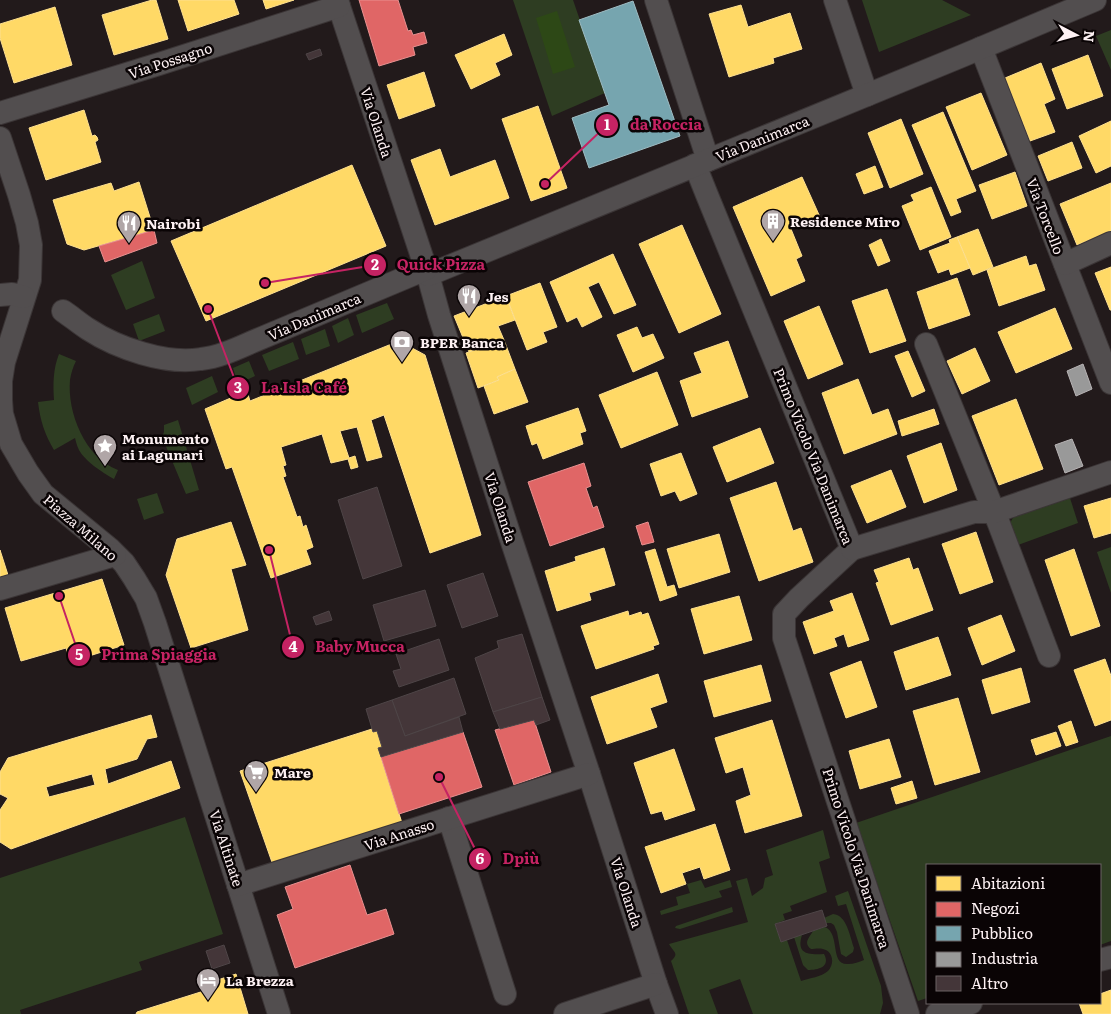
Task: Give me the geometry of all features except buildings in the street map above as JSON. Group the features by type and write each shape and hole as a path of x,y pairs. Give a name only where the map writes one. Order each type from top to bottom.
{"street":[{"name":"Primo Vicolo Via Danimarca","path":"656,0 702,162 707,196 852,549 784,614 784,638 908,1014"},
{"path":"835,0 867,95"},
{"name":"Via Danimarca","path":"63,311 89,330 128,349 155,357 184,360 202,359 227,352 702,162 1095,0"},
{"name":"Via Possagno","path":"0,113 150,67 338,3"},
{"name":"Via Olanda","path":"338,3 667,1014"},
{"name":"Via Torcello","path":"981,48 1111,383"},
{"name":"Piazza Milano","path":"0,138 19,195 31,245 30,280 4,362 1,381 2,414 12,444 28,473 43,494 110,549 124,563 134,578 146,598 174,683"},
{"path":"1064,264 1111,243"},
{"path":"0,295 12,294 24,297"},
{"path":"926,344 994,512 1049,656"},
{"path":"852,549 974,512 994,512 1111,472"},
{"path":"0,589 115,555"},
{"name":"Via Altinate","path":"174,683 279,1014"},
{"name":"Via Anasso","path":"238,885 589,774"},
{"path":"449,818 505,994"},
{"path":"565,1014 656,984"},
{"path":"937,1014 968,1004"}],"shaded area":[{"path":"513,0 573,0 605,93 552,116"},
{"path":"862,0 942,0 971,15 879,52"},
{"path":"557,11 575,67 553,74 536,18"},
{"path":"1111,30 1111,70 1096,36"},
{"path":"142,261 155,298 126,310 111,275"},
{"path":"387,303 394,319 362,333 356,315"},
{"path":"159,314 165,331 139,341 133,324"},
{"path":"348,318 354,335 338,343 332,326"},
{"path":"325,329 330,346 306,355 301,339"},
{"path":"293,342 299,359 269,371 262,355"},
{"path":"59,354 76,361 70,380 70,393 75,419 80,432 96,455 106,464 118,470 114,479 85,458 79,450 75,438 54,450 48,439 38,402 54,400 54,377"},
{"path":"249,361 255,376 238,384 233,368"},
{"path":"212,376 218,392 192,405 186,388"},
{"path":"178,420 199,490 186,494 162,437 164,425"},
{"path":"157,493 164,513 144,520 137,499"},
{"path":"1070,498 1078,523 1018,545 1010,523 1014,516"},
{"path":"1111,547 1111,593 1097,552"},
{"path":"1111,736 1111,941 1101,945 1101,864 926,864 926,998 918,1001 856,823"},
{"path":"185,817 223,934 139,962 142,970 20,1010 21,1014 0,1014 0,878"},
{"path":"823,830 830,858 819,862 827,892 790,906 792,911 783,914 785,920 775,924 781,941 787,940 801,981 822,975 832,965 832,958 829,952 821,949 811,949 807,945 813,931 825,927 833,936 837,955 842,963 852,964 864,960 846,904 838,906 835,896 848,891 881,986 883,1003 880,1014 753,1014 740,979 709,990 718,1014 689,1014 671,961 675,956 675,952 669,944 748,922 736,881 747,878 752,896 763,888 765,878 773,875 766,850"},
{"path":"701,880 705,888 730,880 732,887 719,891 722,897 661,915 660,911 678,905 676,897 690,893 687,884"},
{"path":"732,907 733,912 680,929 675,928 676,926"},
{"path":"833,914 838,915 845,922 854,948 853,952 846,957 841,954 834,925 826,923 824,918"},
{"path":"802,935 802,950 813,954 824,954 826,958 825,965 808,970 803,965 794,937"}],"place":[{"name":"da Roccia","path":"545,184"},
{"name":"Residence Miro","path":"773,242"},
{"name":"Nairobi","path":"129,244"},
{"name":"Quick Pizza","path":"265,283"},
{"name":"La Isla Café","path":"208,309"},
{"name":"Jes","path":"469,317"},
{"name":"BPER Banca","path":"402,363"},
{"name":"Monumento ai Lagunari","path":"105,467"},
{"name":"Baby Mucca","path":"269,550"},
{"name":"Prima Spiaggia","path":"59,596"},
{"name":"Dpiù","path":"439,777"},
{"name":"Mare","path":"256,793"},
{"name":"La Brezza","path":"208,1001"}]}
